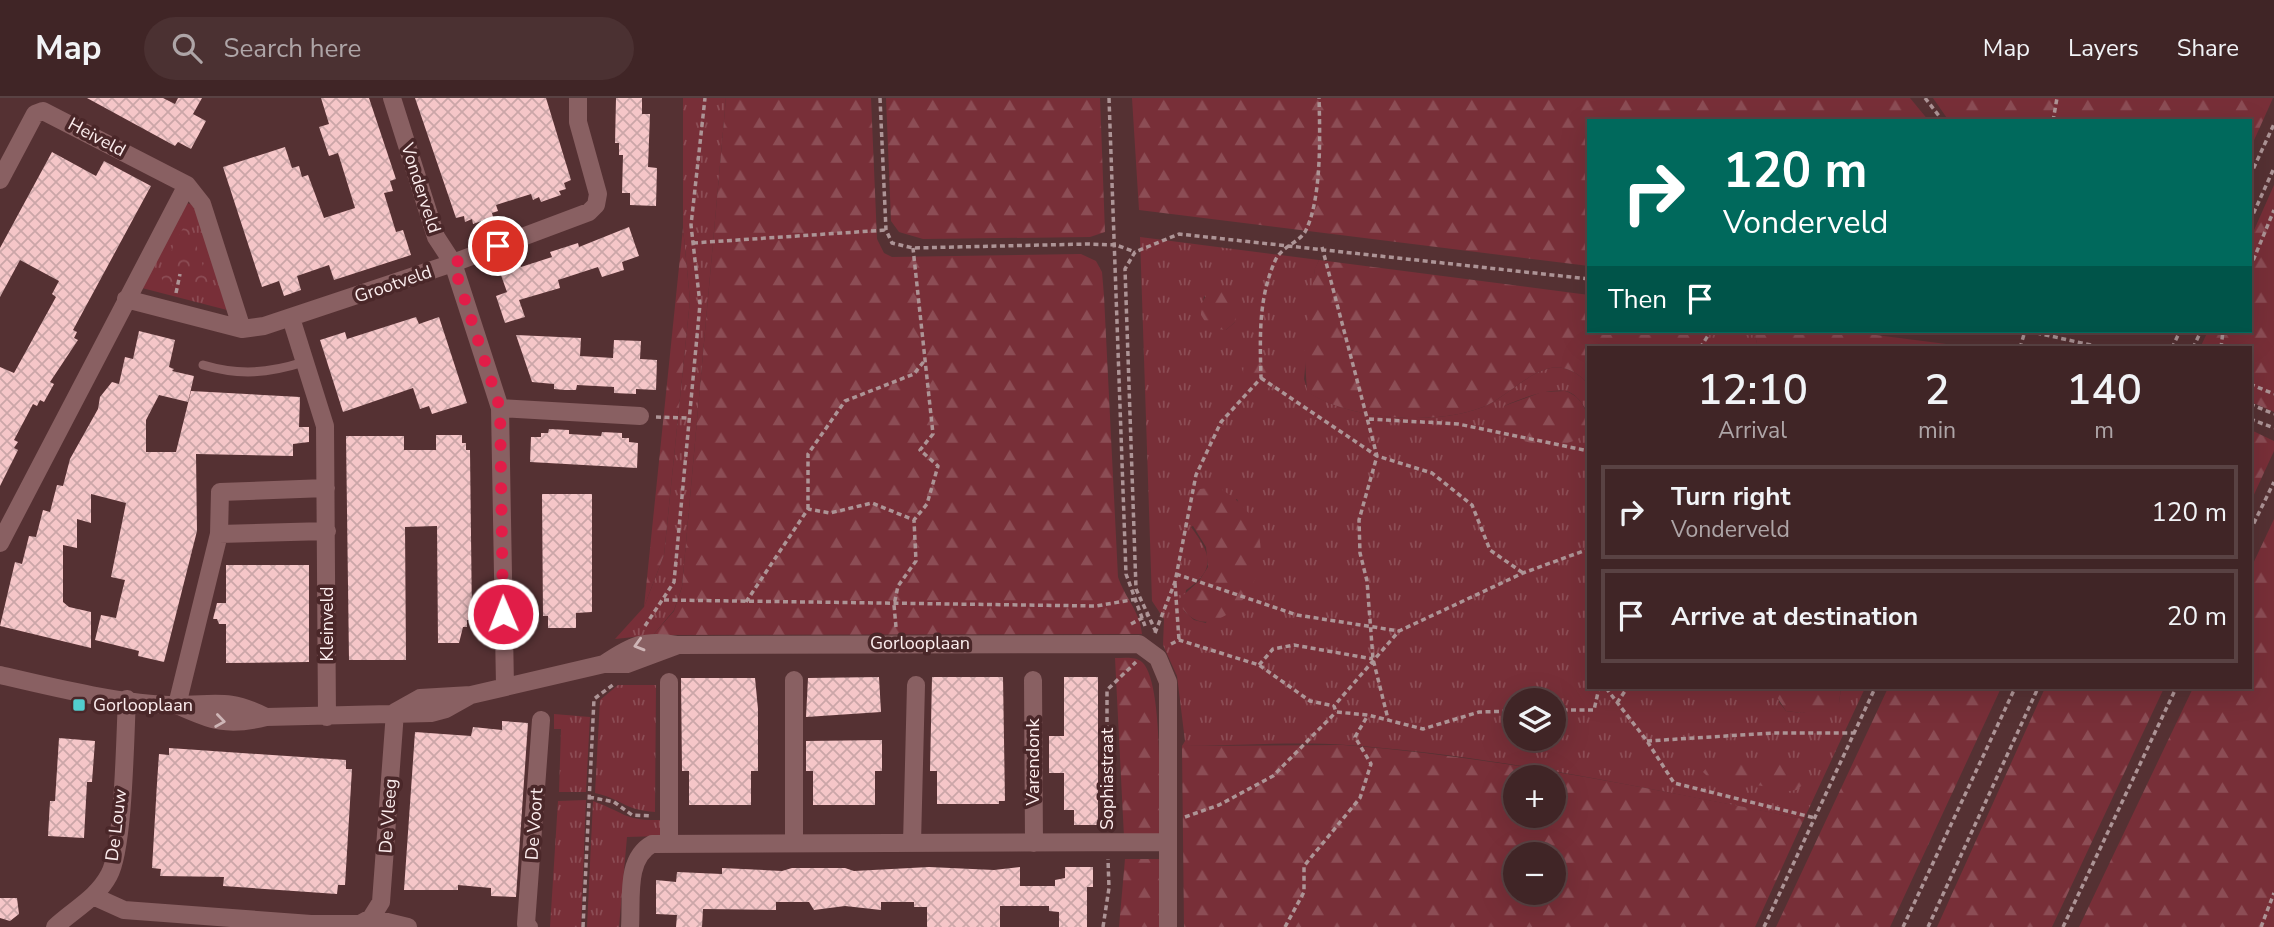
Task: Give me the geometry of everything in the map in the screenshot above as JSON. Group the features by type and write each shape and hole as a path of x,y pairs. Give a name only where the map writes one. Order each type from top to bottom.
{"street":[{"name":"Vonderveld","path":"392,98 436,237 453,263"},
{"path":"453,263 589,212 596,205 598,194 578,122 578,98"},
{"name":"Heiveld","path":"0,180 35,114 43,111 187,185"},
{"path":"0,542 187,185 202,204 242,329"},
{"name":"Grootveld","path":"126,299 242,329 291,318 453,263 500,408 505,686"},
{"name":"Kleinveld","path":"291,318 326,426 327,718"},
{"path":"500,408 640,416"},
{"path":"177,705 219,534 220,492 326,488"},
{"path":"219,534 327,531"},
{"name":"Gorlooplaan","path":"0,674 46,686 127,699 177,705 204,702 243,705 266,717 327,718 396,712 431,713 446,709 471,695 604,664 642,661 678,645 1123,642 1154,648"},
{"path":"1154,648 1168,682 1168,927"},
{"path":"794,680 794,843"},
{"name":"Varendonk","path":"1033,680 1034,843"},
{"path":"669,682 669,844"},
{"path":"912,843 916,685"},
{"name":"De Louw","path":"55,927 93,896 110,874 116,843 127,699"},
{"name":"De Vleeg","path":"372,918 381,902 396,712"},
{"name":"De Voort","path":"529,927 526,923 541,720"},
{"path":"630,927 635,861 640,851 652,844 1167,842"},
{"path":"93,896 124,909 174,920 311,925 360,924 372,918 408,927"}],"lane":[{"path":"204,365 245,374 268,372 304,362"}],"path":[{"path":"705,98 691,226 700,304 674,582 664,600 1096,606 1137,599"},
{"path":"880,98 886,230 892,243 913,248 1116,245 1135,252"},
{"path":"1109,98 1126,574 1154,648"},
{"path":"1154,648 1175,582 1196,475 1221,422 1261,378 1259,318 1275,260 1288,244 1304,234 1313,207 1320,132 1319,98"},
{"path":"1924,98 1941,119"},
{"path":"2053,119 2057,98"},
{"path":"2252,172 2274,124"},
{"path":"2252,216 2274,168"},
{"path":"2252,263 2274,210"},
{"path":"693,243 886,230"},
{"path":"1154,648 1136,589 1125,269 1135,252 1179,234 1322,247 1587,279"},
{"path":"1322,247 1377,456 1359,520 1360,553 1373,626 1373,659 1389,720"},
{"path":"896,630 894,605 898,586 916,561 914,520 927,504 938,466 920,450 933,435 913,248"},
{"path":"2035,333 2096,346"},
{"path":"746,602 808,509 808,454 845,401 914,374 925,359"},
{"path":"1261,378 1377,456 1432,473 1472,505 1490,550 1523,573"},
{"path":"2252,385 2274,394"},
{"path":"2252,405 2274,414"},
{"path":"640,416 688,418"},
{"path":"1369,419 1458,424 1587,452"},
{"path":"2252,419 2274,428"},
{"path":"2252,527 2274,482"},
{"path":"808,509 830,513 872,503 914,520"},
{"path":"1334,706 1399,631 1523,573 1587,550"},
{"path":"1176,574 1297,615 1399,631"},
{"path":"1175,582 1179,640"},
{"path":"1154,648 1179,640 1259,665 1310,701 1334,706"},
{"path":"1259,665 1273,649 1294,645 1373,659"},
{"name":"Sophiastraat","path":"1103,927 1109,888 1107,690 1154,648"},
{"path":"1566,710 1594,710 1599,689"},
{"path":"1607,689 1647,741 1674,783 1815,818"},
{"path":"1616,704 1626,689"},
{"path":"1764,927 1875,689"},
{"path":"1903,927 2015,689"},
{"path":"1928,927 2038,689"},
{"path":"2063,927 2176,689"},
{"path":"583,927 594,699"},
{"path":"1334,706 1336,712"},
{"path":"1336,712 1368,715 1423,729 1479,712 1503,711"},
{"path":"1168,823 1219,805 1273,776 1336,712"},
{"path":"1285,927 1304,892 1304,866 1360,798 1371,764 1355,737 1368,715"},
{"path":"1647,741 1773,733 1854,733"},
{"path":"589,797 614,802 632,815 668,817"},
{"path":"2261,927 2274,893"}],"green space":[{"path":"683,98 726,98 682,587 674,610 653,635 615,639 644,607 664,555 690,300 683,228"},
{"path":"726,98 871,98 877,239 884,253 892,257 1081,254 1096,261 1102,272 1104,296 1118,577 1138,618 1142,634 653,635 674,611 682,587"},
{"path":"886,98 1100,98 1105,232 1090,237 923,239 899,232 891,221"},
{"path":"1132,98 1910,98 1927,119 1587,119 1587,266 1139,210"},
{"path":"1933,98 2273,98 2252,145 2252,119 1948,119"},
{"path":"2274,185 2274,412 2252,402 2252,346 2201,346 2207,333 2252,333 2252,235"},
{"path":"186,203 195,205 227,310 142,288"},
{"path":"183,228 191,229 210,288 206,294 163,282 160,273"},
{"path":"683,228 690,300 664,555 644,607"},
{"path":"1140,237 1319,260 1315,269 1304,379 1308,392 1346,409 1369,414 1418,418 1464,413 1483,407 1539,372 1553,368 1576,373 1587,383 1587,412 1577,397 1565,391 1538,394 1504,406 1587,432 1587,689 1780,689 1779,702 1786,711 1802,713 1839,703 1841,689 1865,689 1804,819 1566,773 1566,765 1513,765 1347,745 1306,743 1182,746 1185,741 1177,676 1163,645 1164,619 1152,601","holes":["1204,296 1235,322 1226,330 1201,315","1237,499 1239,504 1206,623 1194,620 1184,611 1186,590 1203,575 1208,561 1203,545 1191,527"]},
{"path":"1319,260 1587,295 1587,333 1708,333 1699,346 1587,346 1587,383 1571,371 1553,368 1539,372 1491,403 1464,413 1418,418 1369,414 1346,409 1307,392 1304,344 1315,268"},
{"path":"1220,289 1237,310 1235,322 1226,330 1209,328 1201,315 1201,305 1209,290"},
{"path":"1708,333 1754,333 1758,346 1699,346"},
{"path":"1754,333 1861,333 1961,346 1758,346"},
{"path":"1252,354 1261,355 1272,374 1271,383 1264,393 1248,388 1244,378 1244,366"},
{"path":"1565,391 1580,401 1587,414 1587,431 1581,437 1560,445 1535,444 1504,429 1501,418 1504,406 1542,392"},
{"path":"2252,430 2274,441 2274,451 2252,499"},
{"path":"1217,487 1247,511 1260,539 1259,567 1248,592 1232,611 1212,621 1193,618 1178,600 1199,581 1208,567 1206,547 1190,521 1189,500 1200,489"},
{"path":"2274,519 2274,927 2079,927 2193,689 2252,689 2252,566"},
{"path":"1115,658 1133,658 1142,662 1149,674 1154,693 1159,745 1159,837 1124,837"},
{"path":"618,685 656,685 655,812 636,809 595,793 600,700"},
{"path":"1780,689 1841,689 1839,703 1835,708 1802,713 1786,711 1777,697"},
{"path":"1888,689 2001,689 1890,927 1776,927"},
{"path":"2045,689 2164,689 2052,927 1937,927"},
{"path":"554,714 590,717 586,792 559,792 561,729 554,729"},
{"path":"1343,745 1511,765 1503,765 1503,828 1566,828 1566,774 1804,819 1755,927 1184,927 1182,746"},
{"path":"1743,757 1793,766 1803,773 1803,784 1797,790 1789,791 1707,776 1703,772 1714,759"},
{"path":"586,800 581,927 550,927 558,801"},
{"path":"593,801 631,817 660,820 661,836 627,837 619,927 587,927"},
{"path":"1125,859 1159,859 1159,927 1119,927"}],"building":[{"path":"87,98 163,98 175,104 178,98 202,98 193,114 206,121 191,149 178,142 175,146"},
{"path":"321,98 369,98 396,179 390,181 393,191 384,193 396,232 403,230 411,255 334,280 329,265 297,276 301,290 284,296 279,281 262,287 223,167 285,147 292,168 299,166 302,177 308,175 324,218 355,208 338,153 329,156 319,127 329,124"},
{"path":"415,98 546,98 571,180 564,183 566,189 559,191 561,195 541,202 539,197 533,200 531,194 496,205 498,211 492,213 493,217 473,224 472,219 465,222 464,216 456,218"},
{"path":"616,98 642,98 642,114 650,114 648,167 657,168 656,206 630,205 630,193 622,193 623,155 619,155 619,143 615,143"},
{"path":"52,152 96,176 104,161 151,186 73,330 77,332 74,338 78,340 50,382 54,384 44,402 40,400 37,406 33,404 14,440 18,442 14,448 18,450 0,486 0,367 14,373 56,297 52,294 59,281 20,260 0,297 0,248"},
{"path":"629,227 639,256 622,262 624,270 602,277 598,267 558,280 560,288 519,300 525,317 505,323 496,296 507,292 498,267 518,260 521,267 552,257 550,252 578,243 579,247"},
{"path":"416,317 419,324 439,317 467,403 432,414 429,406 420,409 413,388 343,412 320,340 345,332 347,339"},
{"path":"139,331 175,340 169,367 174,369 172,371 194,376 188,402 159,395 146,420 146,452 176,452 191,391 300,397 299,427 309,427 309,442 293,444 293,456 196,454 197,531 164,662 138,656 139,651 95,640 101,615 116,618 125,580 111,577 126,503 91,494 91,523 77,519 77,548 63,545 63,602 69,607 91,612 91,648 0,626 15,562 22,564 29,536 36,537 43,510 50,512 57,485 63,486 70,459 98,409 100,397 112,382 119,384 125,357 133,359"},
{"path":"516,335 581,338 580,356 613,358 614,340 641,341 640,359 657,360 656,390 636,389 636,394 614,393 614,387 577,385 576,390 565,390 554,389 554,384 532,382"},
{"path":"549,429 569,430 569,434 601,436 602,432 622,433 622,438 638,443 637,468 530,462 531,437 541,437 541,433 548,433"},
{"path":"436,435 462,435 462,443 466,443 466,450 470,450 472,620 467,620 467,627 463,627 459,643 438,643 437,526 405,527 406,660 349,660 346,436 404,436 404,450 436,450"},
{"path":"542,494 592,494 592,612 576,613 576,628 548,628 548,616 543,616"},
{"path":"226,565 309,565 309,662 226,663 226,624 219,624 217,619 213,619 217,603 226,603"},
{"path":"879,677 881,712 806,717 808,678"},
{"path":"932,677 1003,677 1005,801 999,801 999,804 937,804 937,771 930,771"},
{"path":"1064,677 1098,677 1098,825 1074,825 1074,810 1064,810 1064,773 1049,773 1049,736 1064,736"},
{"path":"681,678 755,678 758,771 751,771 751,805 689,805 689,771 682,771"},
{"path":"502,721 528,723 516,897 491,896 491,888 458,885 458,890 404,890 415,732 471,736 473,727 502,730"},
{"path":"59,738 95,741 92,782 87,782 84,838 48,836 50,801 55,801"},
{"path":"882,740 882,771 875,771 875,805 813,805 813,771 806,771 806,741"},
{"path":"169,748 346,760 346,769 352,769 345,885 338,885 337,894 223,886 224,877 160,876 161,869 152,868 159,754 169,755"},
{"path":"929,867 994,870 1020,867 1020,886 1055,886 1055,880 1065,878 1065,867 1093,867 1093,887 1087,887 1087,927 1059,927 1059,912 1049,911 1049,906 1000,906 1000,927 927,927 927,907 914,907 914,902 881,902 881,910 845,906 814,910 809,902 776,902 776,910 703,909 702,927 676,927 677,915 656,914 656,880 676,882 677,872 722,874 722,868 782,871 792,868 845,868 854,871"},
{"path":"0,898 17,898 19,914 10,921 0,918"}],"place":[{"name":"Gorlooplaan","path":"79,705"}],"route":[{"path":"498,246 453,263 500,408 503,614"}]}
